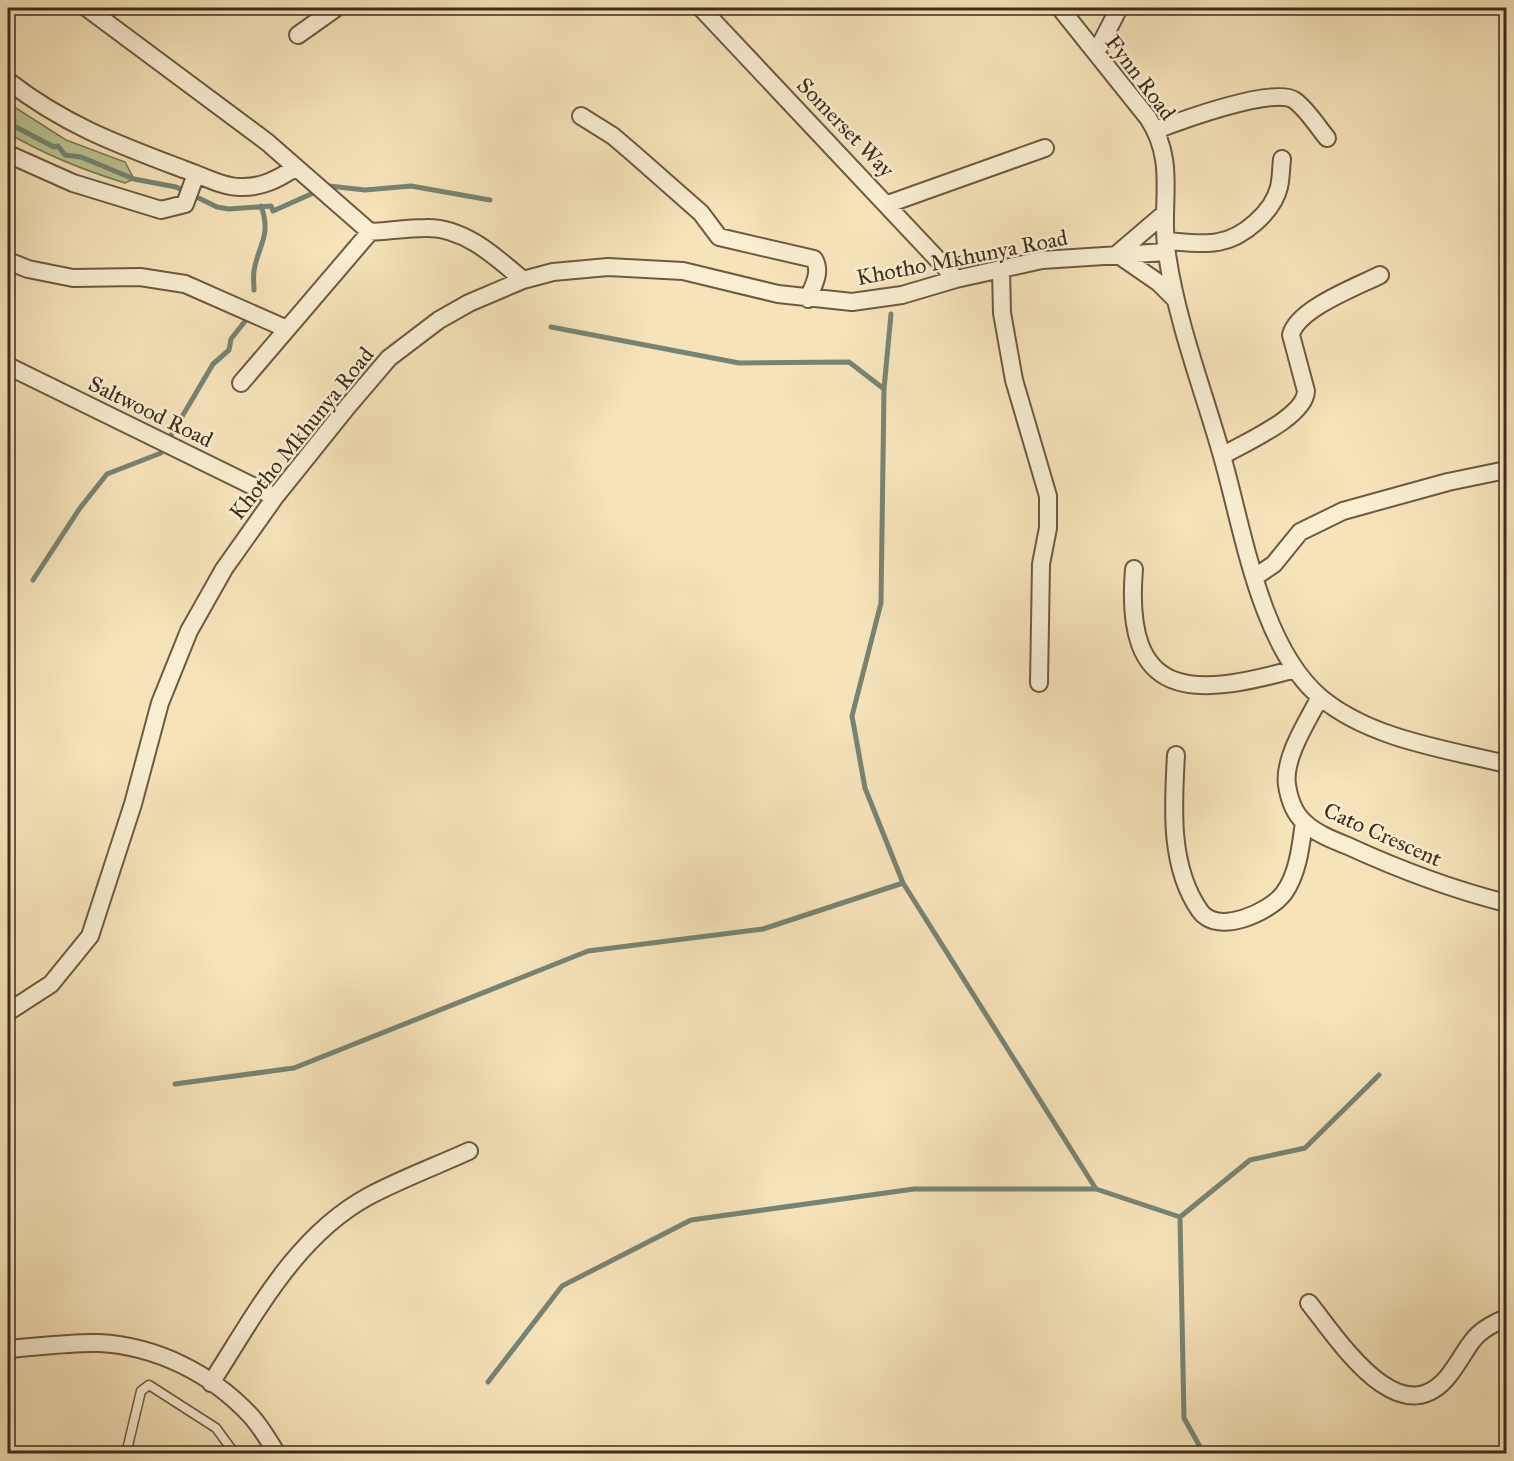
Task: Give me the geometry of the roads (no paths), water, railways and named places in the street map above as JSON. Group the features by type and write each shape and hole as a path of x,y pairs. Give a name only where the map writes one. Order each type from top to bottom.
{"street":[{"path":"87,8 267,142 370,232 429,228 458,234 487,250 523,280"},
{"path":"298,35 336,8"},
{"name":"Somerset Way","path":"701,8 888,204 956,279"},
{"name":"Fynn Road","path":"1060,8 1156,130 1164,152 1167,172 1166,247"},
{"path":"1096,53 1119,8"},
{"path":"8,81 37,104 76,126 194,180 238,188 248,187 275,180 296,168"},
{"path":"1156,130 1197,114 1276,94 1294,100 1327,138"},
{"path":"581,116 613,136 634,154 701,213 719,237 814,259 818,265 817,275 808,299"},
{"path":"888,204 1045,148"},
{"path":"8,154 73,183 161,210 185,204 194,180"},
{"name":"Khotho Mkhunya Road","path":"8,1012 51,984 90,936 126,826 160,703 178,655 224,569 275,497 389,358 449,315 486,295 523,280 553,272 608,267 684,271 778,294 852,302 902,295 956,279 1042,260 1218,242 1254,224 1273,201 1279,188 1282,159"},
{"path":"1166,213 1117,254 1159,283 1175,299"},
{"path":"241,383 370,232"},
{"path":"1166,247 1175,299 1256,577 1277,639 1295,669 1320,697 1365,724 1417,742 1506,764"},
{"path":"8,261 28,269 73,278 140,277 185,284 287,329"},
{"path":"1001,270 1002,313 1014,380 1048,496 1048,528 1041,564 1039,683"},
{"path":"1222,456 1292,414 1306,399 1306,391 1291,335 1293,326 1312,310 1380,275"},
{"name":"Saltwood Road","path":"8,366 275,497"},
{"path":"1256,577 1282,555 1300,532 1332,515 1448,482 1506,470"},
{"path":"1134,569 1132,595 1135,631 1148,661 1160,674 1173,681 1222,684 1254,680 1295,669"},
{"name":"Cato Crescent","path":"1320,697 1294,747 1286,783 1292,804 1304,822 1323,835 1384,863 1449,889 1506,903"},
{"path":"1176,755 1173,805 1175,842 1190,892 1202,914 1216,923 1226,923 1263,911 1284,893 1301,848 1304,822"},
{"path":"212,1383 282,1274 330,1223 368,1197 469,1151"},
{"path":"1309,1303 1355,1360 1385,1388 1401,1395 1433,1390 1450,1375 1469,1341 1490,1325 1506,1318"},
{"path":"8,1349 98,1343 138,1348 178,1362 212,1383 252,1416 277,1454"}],"lane":[{"path":"126,1454 141,1391 149,1385 216,1428 235,1454"}],"waterway":[{"path":"8,115 14,120 8,123 54,147 58,146 65,155 81,157 134,179 176,187 217,207 229,209 271,206 273,211 329,186 365,190 411,186 490,200"},
{"path":"254,290 254,271 265,233 261,206"},
{"path":"891,314 884,389 881,603 852,716 865,788 903,883 1096,1189 1180,1217 1184,1418 1204,1454"},
{"path":"170,437 213,364 229,350 231,339 246,320"},
{"path":"551,327 739,363 849,362 884,389"},
{"path":"33,580 80,508 107,474 161,453"},
{"path":"175,1084 294,1068 588,951 763,929 903,883"},
{"path":"1180,1217 1250,1160 1305,1148 1379,1075"},
{"path":"488,1382 562,1286 691,1220 914,1189 1096,1189"}]}
